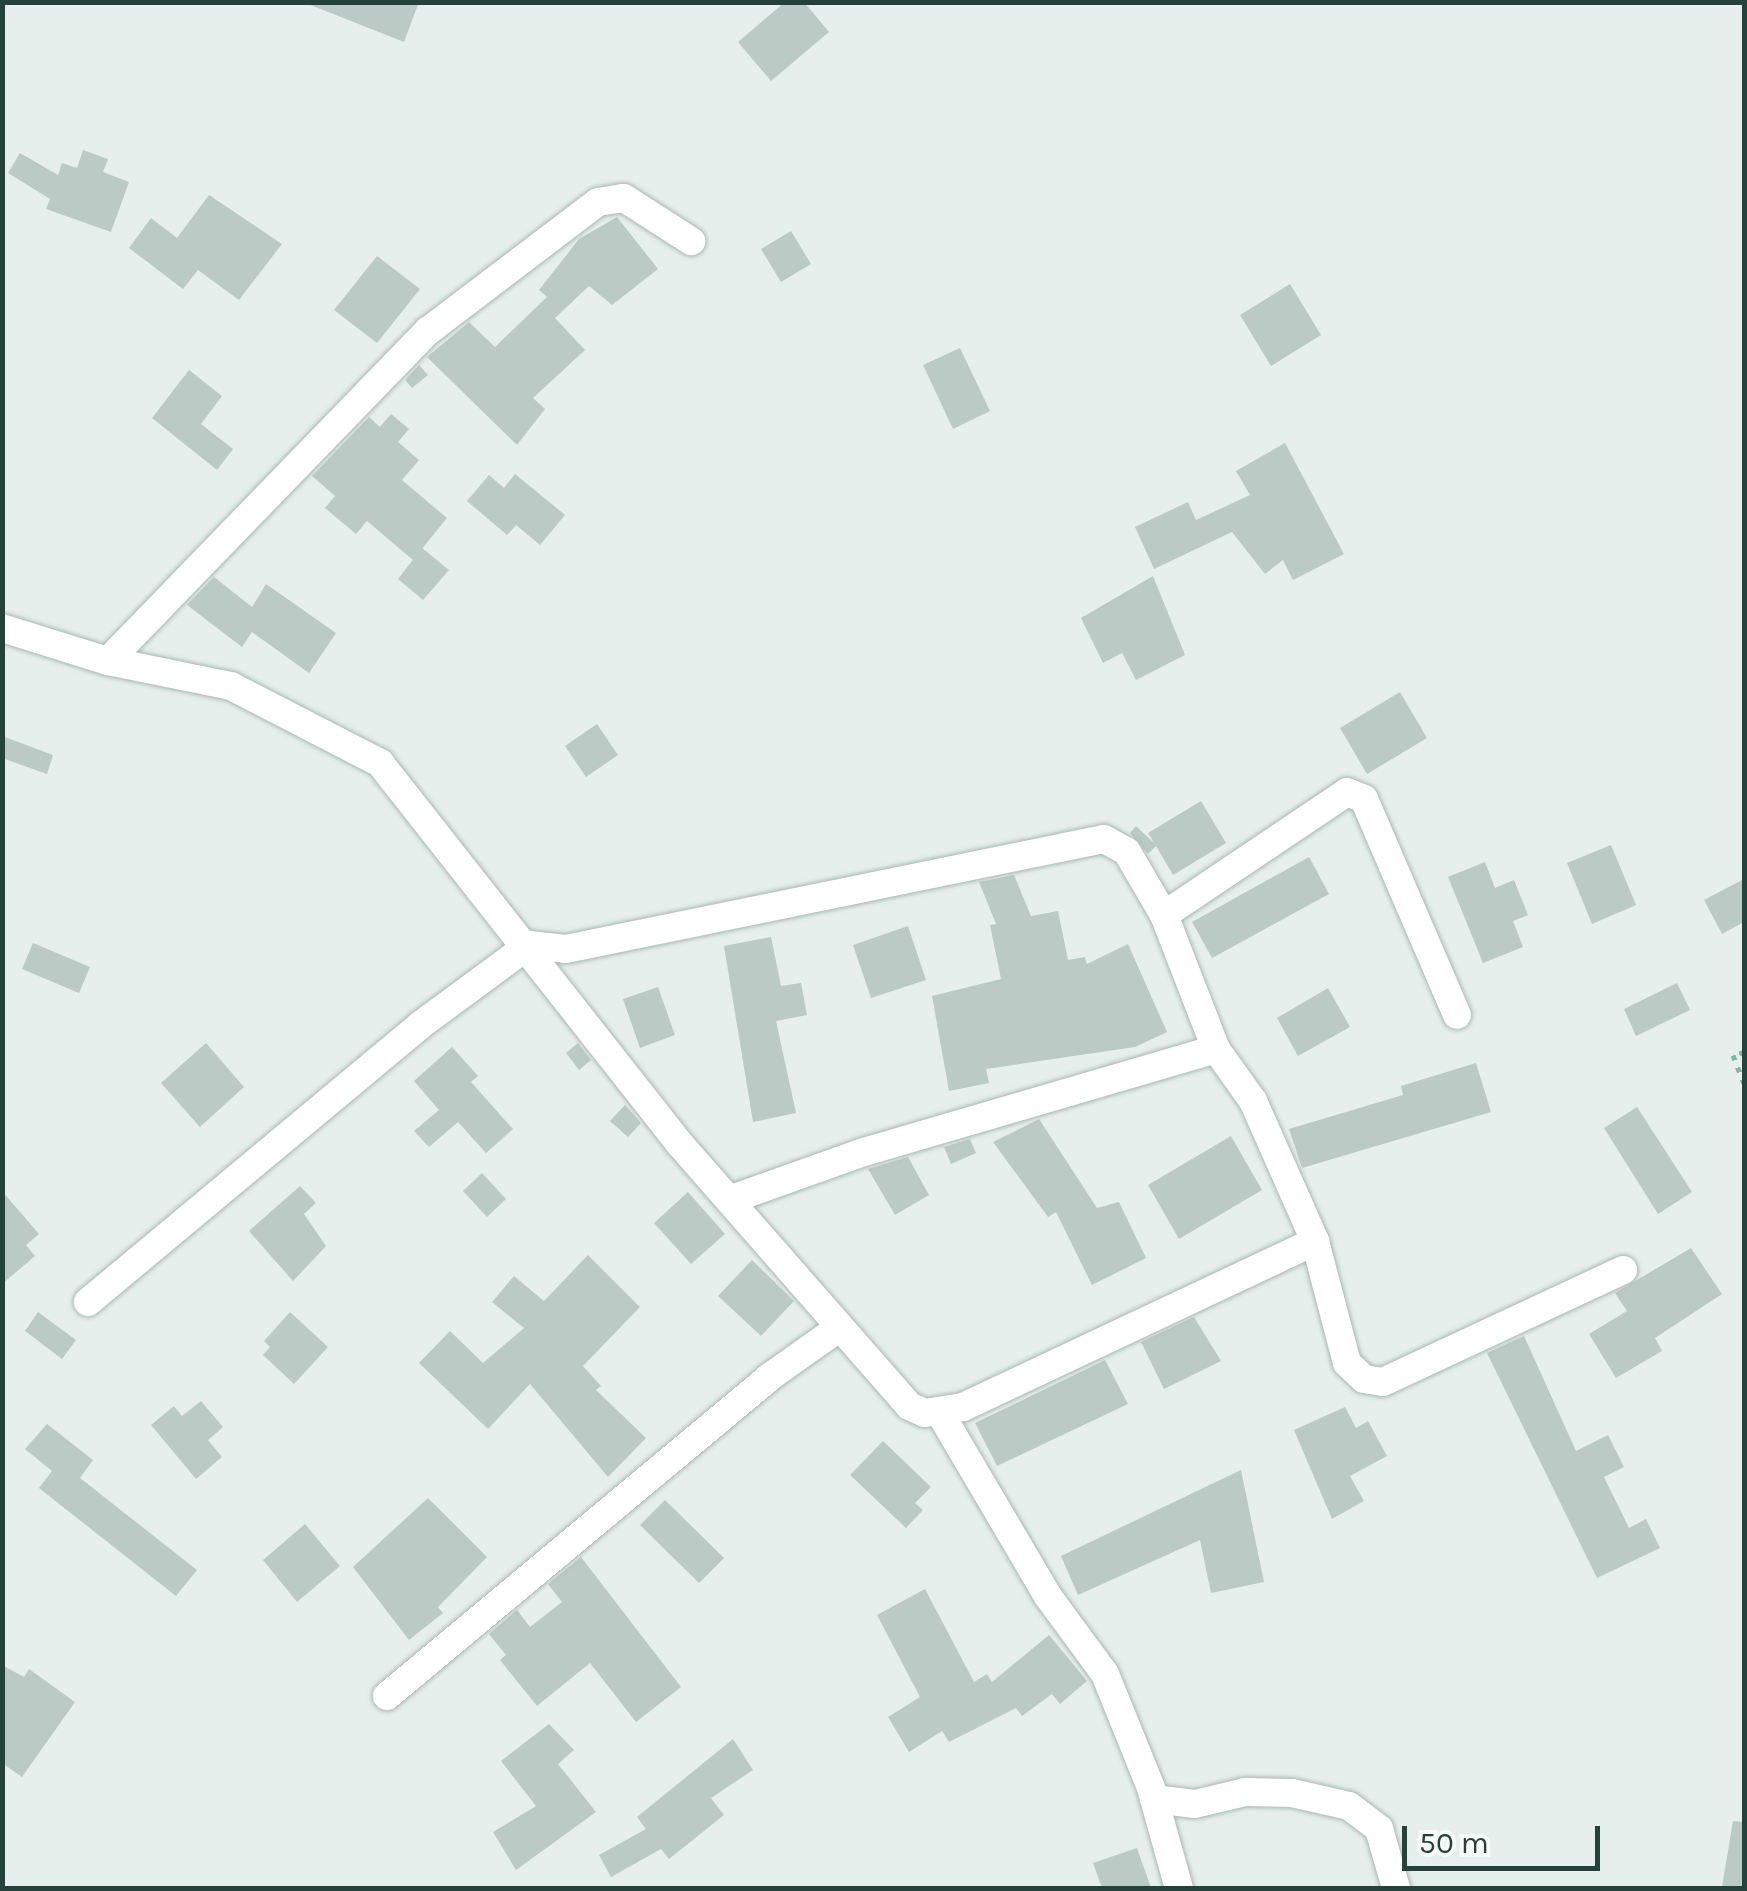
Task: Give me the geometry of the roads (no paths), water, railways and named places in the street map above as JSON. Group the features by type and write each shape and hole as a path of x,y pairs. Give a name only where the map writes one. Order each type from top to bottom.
{"street":[{"path":"108,661 428,331 598,202 624,198 690,241"},
{"path":"2,628 108,661 231,686 358,746 380,762 729,1200 894,1394 926,1412 940,1413 1315,1241"},
{"path":"1164,914 1347,792 1364,799 1458,1015"},
{"path":"88,1302 419,1026 529,945 566,948 1104,839 1126,852 1164,914 1216,1049 1246,1086 1315,1241 1348,1363 1374,1382 1624,1270"},
{"path":"729,1200 864,1152 1216,1049"},
{"path":"387,1696 768,1378 840,1327"},
{"path":"940,1413 1047,1595 1105,1674 1154,1800 1178,1888"},
{"path":"1154,1800 1195,1804 1245,1792 1292,1793 1349,1806 1380,1829 1396,1888"}]}
